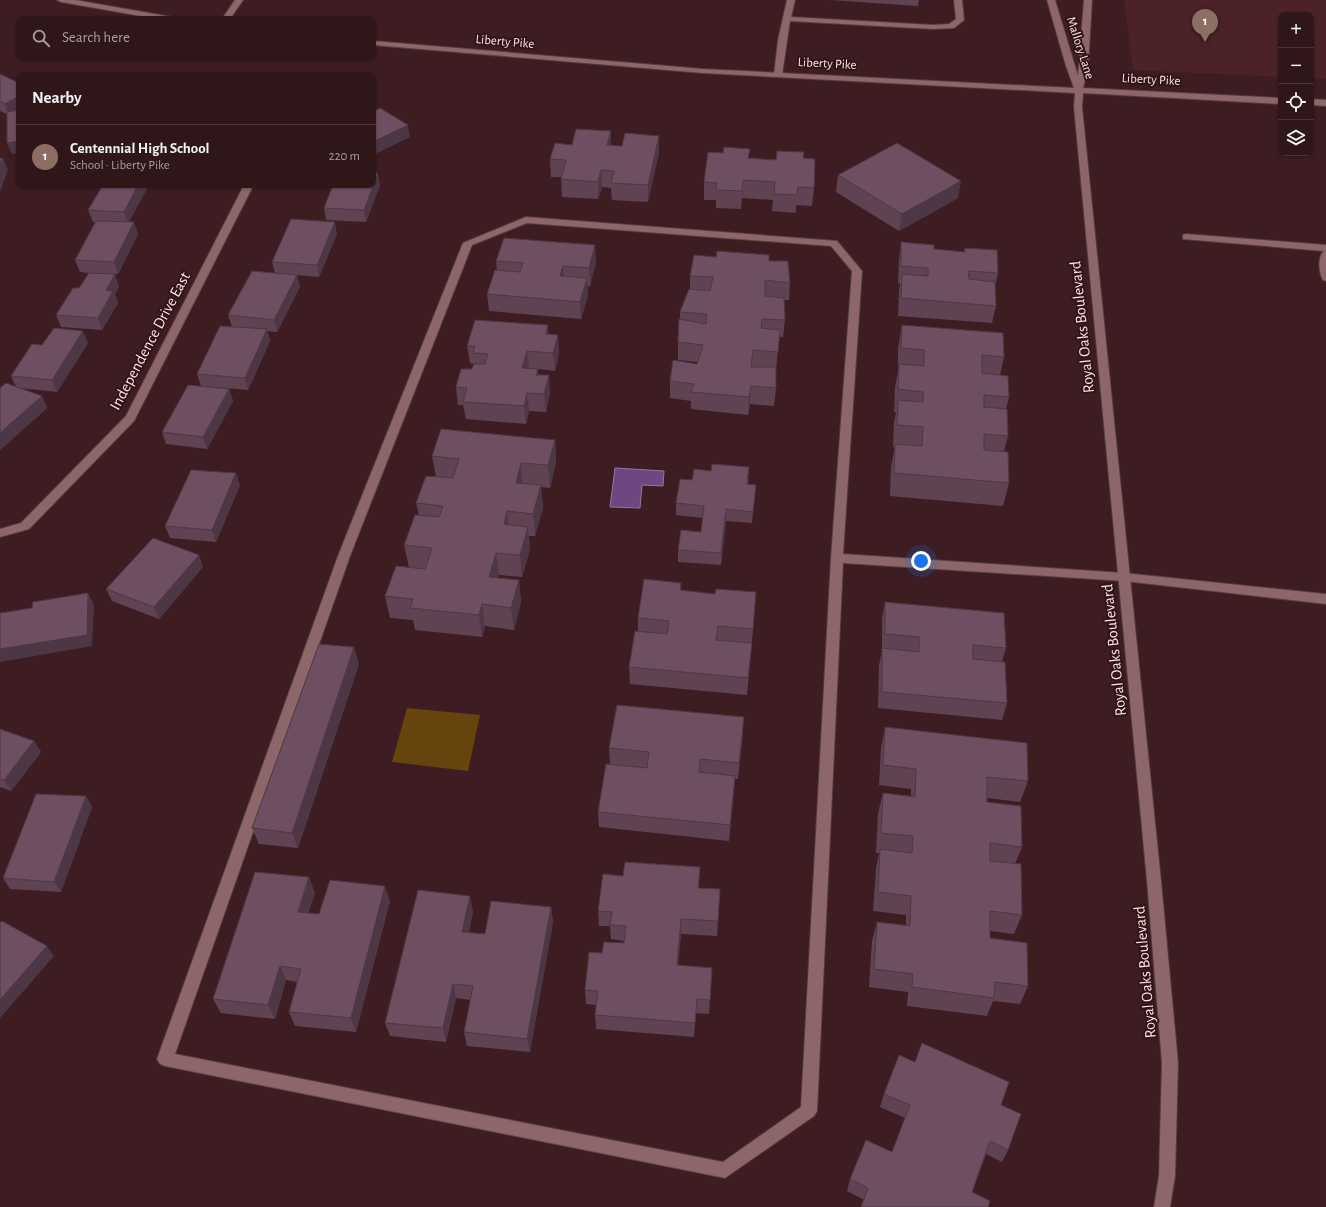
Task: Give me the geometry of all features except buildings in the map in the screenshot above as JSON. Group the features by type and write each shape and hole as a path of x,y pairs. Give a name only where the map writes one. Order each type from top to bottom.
{"street":[{"path":"61,0 154,16"},
{"path":"228,16 239,0"},
{"path":"778,75 782,40 788,19 791,0"},
{"path":"788,19 933,27 951,26 960,20 958,0"},
{"name":"Mallory Lane","path":"1051,0 1070,66 1079,89"},
{"name":"Mallory Lane","path":"1079,89 1084,67 1088,0"},
{"name":"Liberty Pike","path":"376,43 560,60 778,75 1079,89 1278,101"},
{"name":"Royal Oaks Boulevard","path":"1079,89 1079,114 1170,1063 1167,1176 1162,1207"},
{"path":"1314,102 1326,103"},
{"name":"Independence Drive East","path":"0,533 25,526 130,418 247,188"},
{"path":"526,220 834,243 857,271 837,558 809,1111 726,1170 165,1059 344,556 468,243 526,220"},
{"path":"1186,237 1326,248"},
{"path":"1326,253 1324,271 1326,278"},
{"path":"837,558 1124,577 1326,599"}],"shaded area":[{"path":"1124,0 1326,0 1326,79 1314,78 1314,12 1278,12 1278,77 1133,70"},
{"path":"615,468 664,471 663,486 642,485 640,508 610,507"},
{"path":"407,708 480,715 468,771 392,762"}],"place":[{"name":"Centennial High School","path":"1205,42"}]}
